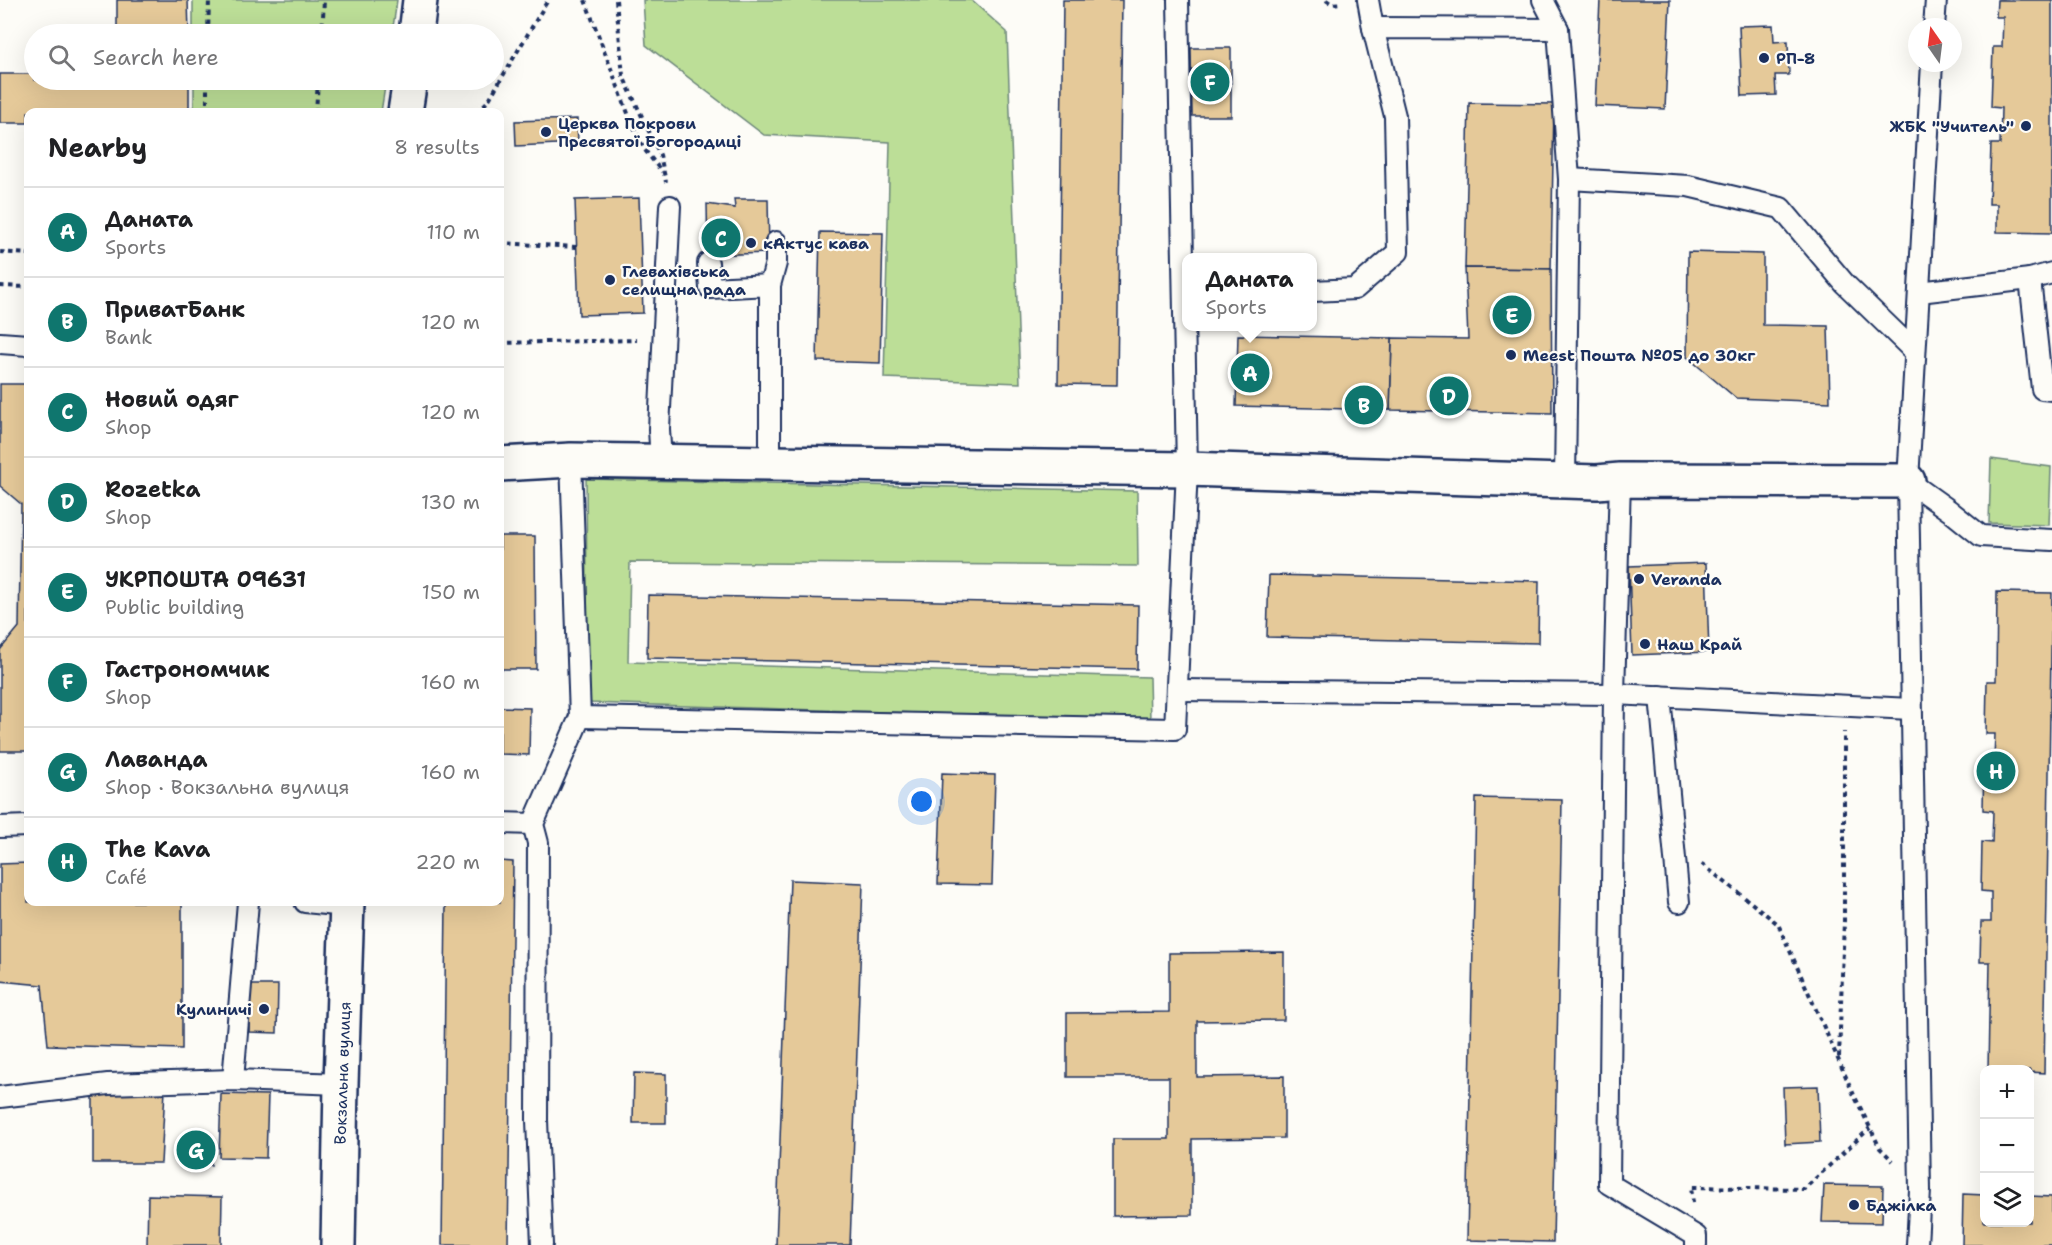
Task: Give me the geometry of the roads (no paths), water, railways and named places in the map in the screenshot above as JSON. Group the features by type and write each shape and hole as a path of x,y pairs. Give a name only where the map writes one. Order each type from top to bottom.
{"street":[{"path":"417,24 420,0"},
{"path":"406,108 408,90"},
{"path":"504,464 571,460 1187,469 1565,481 1908,481"},
{"name":"Вокзальна вулиця","path":"338,1245 347,906"}],"lane":[{"path":"1178,0 1185,253"},
{"path":"1317,291 1355,289 1398,252 1395,116 1368,0"},
{"path":"1543,0 1558,29 1569,179 1565,481"},
{"path":"1935,18 1936,0"},
{"path":"1373,28 1558,29"},
{"path":"1917,1245 1920,1190 1908,481 1931,72"},
{"path":"1569,179 1688,186 1781,208 1845,284 1915,352"},
{"path":"661,462 659,429 670,206"},
{"path":"770,463 770,285 776,263 776,242"},
{"path":"708,263 710,288 770,285"},
{"path":"1919,292 2030,279 2052,273"},
{"path":"2030,279 2042,389 2052,390"},
{"path":"580,717 1175,729 1187,469 1186,331"},
{"path":"0,343 24,345"},
{"path":"542,1245 537,1120 538,843 533,824 580,717 571,460"},
{"path":"1620,480 1614,694 1609,1184 1696,1241"},
{"path":"1908,481 1981,536 2052,540"},
{"path":"1177,690 1614,694 1911,709"},
{"path":"1660,696 1679,902"},
{"path":"504,823 533,824"},
{"path":"0,827 24,826"},
{"path":"233,1080 248,906"},
{"path":"0,1097 108,1084 233,1080 341,1084"}],"place":[{"name":"РП-8","path":"1764,58"},
{"name":"Гастрономчик","path":"1210,82"},
{"name":"ЖБК \"Учитель\"","path":"2026,126"},
{"name":"Церква Покрови Пресвятої Богородиці","path":"546,132"},
{"name":"Новий одяг","path":"721,238"},
{"name":"кАктус кава","path":"751,243"},
{"name":"Глевахівська селищна рада","path":"610,280"},
{"name":"УКРПОШТА 09631","path":"1512,315"},
{"name":"Meest Пошта №05 до 30кг","path":"1511,355"},
{"name":"Даната","path":"1250,373"},
{"name":"Rozetka","path":"1449,396"},
{"name":"ПриватБанк","path":"1364,405"},
{"name":"Veranda","path":"1639,579"},
{"name":"Наш Край","path":"1645,644"},
{"name":"The Kava","path":"1996,771"},
{"name":"Кулиничі","path":"264,1009"},
{"name":"Лаванда","path":"196,1150"},
{"name":"Бджілка","path":"1854,1205"}]}
